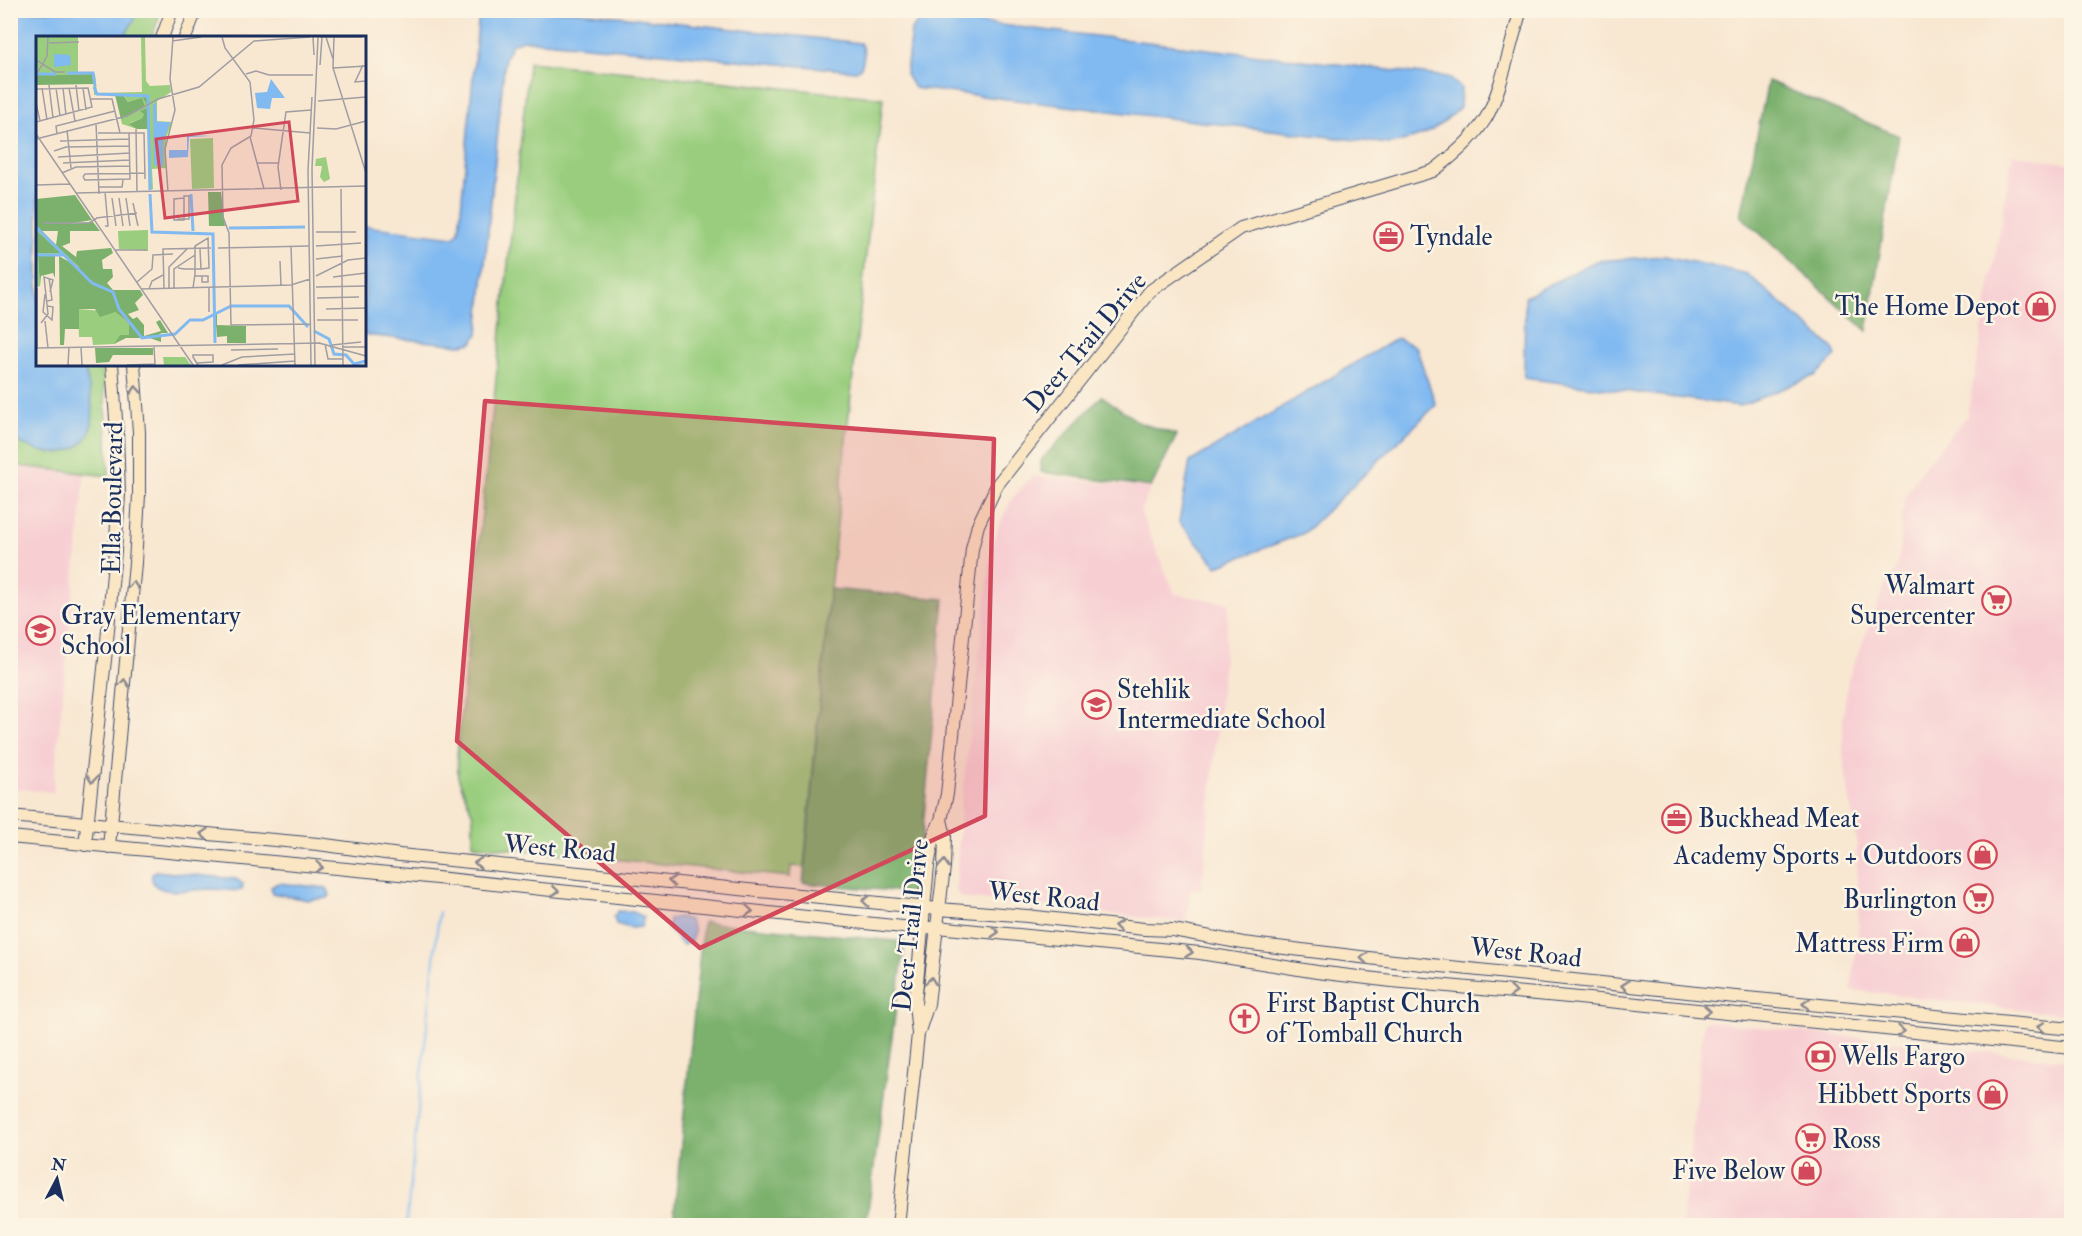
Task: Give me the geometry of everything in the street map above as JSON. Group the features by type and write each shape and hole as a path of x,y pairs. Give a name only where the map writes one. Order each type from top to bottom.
{"main road":[{"path":"163,36 172,10"},
{"path":"186,36 196,10"},
{"name":"Deer Trail Drive","path":"898,1226 918,1034 915,1004 928,866 934,835 941,820 947,794 972,549 978,525 987,504 997,485 1150,291 1241,228 1433,171 1455,155 1472,138 1486,117 1521,10"},
{"name":"Ella Boulevard","path":"85,845 107,641 118,491 112,366"},
{"name":"Ella Boulevard","path":"109,847 139,490 139,432 134,366"},
{"path":"118,491 139,490"},
{"path":"107,641 127,643"},
{"name":"West Road","path":"10,816 318,844 400,855 1092,924 1173,930 1244,943 1394,961 2072,1029"},
{"name":"Deer Trail Drive","path":"918,1034 928,1004 939,909 945,836 941,820"},
{"name":"West Road","path":"10,837 399,874 792,916 1090,940 1392,981 2072,1048"},
{"path":"399,874 400,855"},
{"path":"524,887 526,867"},
{"path":"792,916 794,894"},
{"path":"1090,940 1092,924"},
{"path":"1240,959 1244,943"},
{"path":"1392,981 1394,961"},
{"path":"1966,1037 1968,1020"}],"highlighted area":[{"path":"485,401 994,439 985,816 700,948 457,741"}],"shaded area":[{"path":"2013,154 2071,164 2071,1015 1851,990 1859,925 1857,845 1843,756 1843,720 1848,679 1884,588 1897,568 1905,496 1925,465 1967,416"},
{"name":"Gray Elementary School","path":"11,465 85,472 53,792 11,788"},
{"name":"Stehlik Intermediate School","path":"1032,476 1151,488 1140,511 1175,594 1229,603 1202,889 1190,888 1187,922 962,898 956,892 961,805 992,548 999,524 1012,499"},
{"path":"1704,1021 2071,1061 2071,1225 1682,1225"}],"green space":[{"path":"10,11 161,11 152,36 36,36 36,366 103,366 109,476 11,465"},
{"path":"529,62 883,98 830,589 804,867 791,866 790,877 473,845 473,815 458,777 457,754"},
{"path":"1768,81 1899,136 1867,331 1741,216"},
{"path":"1102,396 1140,423 1177,435 1151,487 1041,472 1041,460"},
{"path":"830,589 944,599 917,893 803,883"},
{"path":"703,922 905,942 866,1225 673,1225"}],"water":[{"path":"10,11 139,11 125,36 36,36 36,366 84,366 91,399 92,423 83,442 73,449 59,453 41,451 11,439"},
{"path":"479,11 573,11 860,43 863,49 864,58 861,67 856,71 522,40 512,44 505,58 478,334 472,343 461,345 366,335 366,226 454,237 459,231"},
{"path":"923,16 1448,77 1461,88 1460,107 1428,132 1412,139 1389,144 914,88 906,74 911,30"},
{"path":"1665,256 1747,274 1833,348 1836,356 1816,375 1740,406 1524,378 1525,297 1596,261"},
{"path":"1397,338 1416,347 1436,405 1304,533 1217,566 1179,522 1190,462"},
{"path":"155,871 236,879 243,884 242,890 164,890 153,882 152,874"},
{"path":"278,883 327,888 330,895 328,898 308,900 272,893 271,887"},
{"path":"618,911 633,912 644,917 641,927 630,928 616,924 614,917"},
{"path":"678,917 689,920 694,931 691,941 683,945 668,929 669,919"}],"waterway":[{"path":"406,1226 439,912"}],"place":[{"name":"Tyndale","path":"1389,236"},
{"name":"The Home Depot","path":"2041,306"},
{"name":"Walmart Supercenter","path":"1996,600"},
{"name":"Gray Elementary School","path":"40,630"},
{"name":"Stehlik Intermediate School","path":"1096,704"},
{"name":"Buckhead Meat","path":"1677,818"},
{"name":"Academy Sports + Outdoors","path":"1983,855"},
{"name":"Burlington","path":"1978,899"},
{"name":"Mattress Firm","path":"1965,943"},
{"name":"First Baptist Church of Tomball Church","path":"1245,1018"},
{"name":"Wells Fargo","path":"1820,1056"},
{"name":"Hibbett Sports","path":"1992,1094"},
{"name":"Ross","path":"1811,1139"},
{"name":"Five Below","path":"1806,1170"}]}
